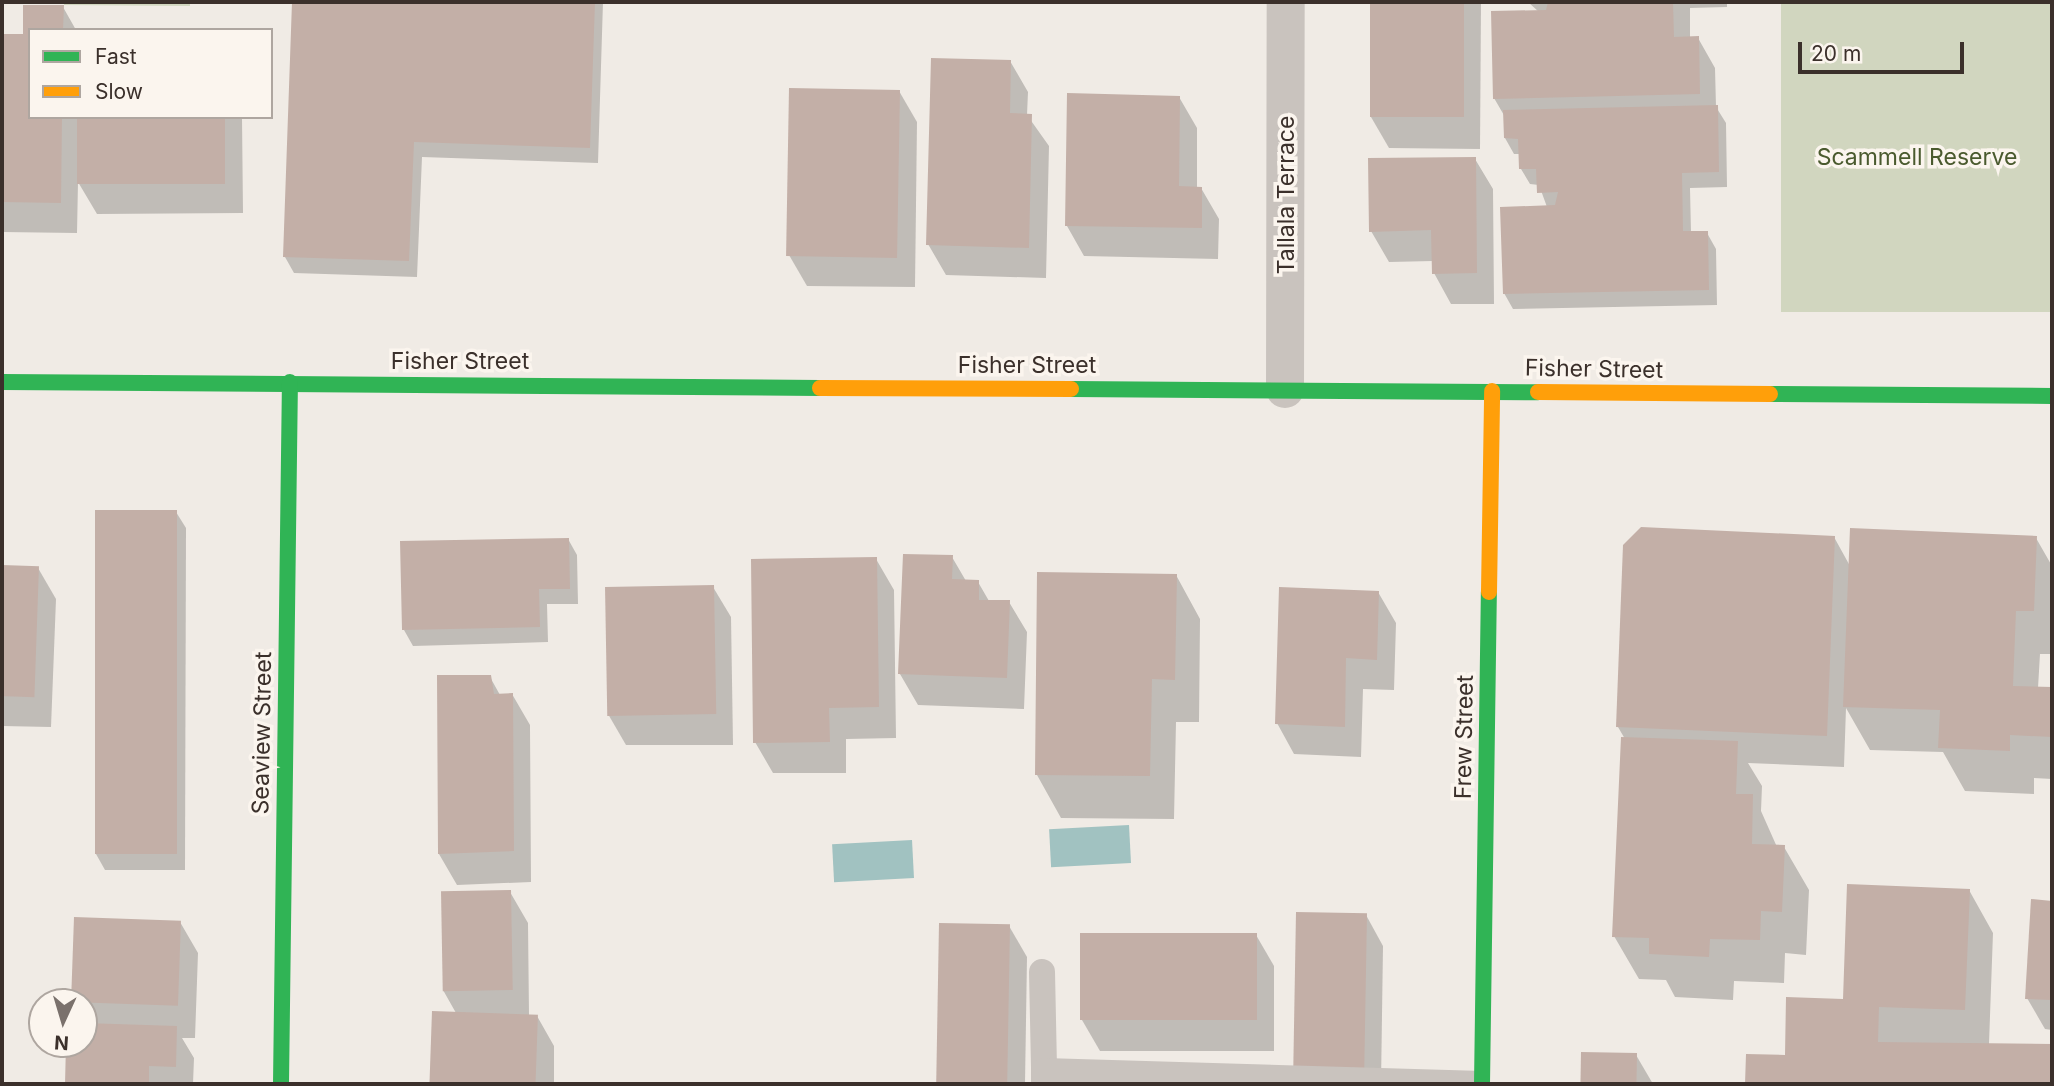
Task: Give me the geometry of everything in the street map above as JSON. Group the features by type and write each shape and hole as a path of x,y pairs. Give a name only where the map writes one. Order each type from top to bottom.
{"street":[{"name":"Tallala Terrace","path":"1285,389 1286,2"},
{"name":"Fisher Street","path":"2,382 2052,396"},
{"name":"Seaview Street","path":"281,1084 290,382"},
{"name":"Frew Street","path":"1482,1084 1492,391"}],"lane":[{"path":"1042,972 1044,1078 1474,1084"}],"green space":[{"path":"64,2 190,2 190,6 64,5"},
{"name":"Scammell Reserve","path":"1781,2 2052,2 2052,312 1781,312"}],"water":[{"path":"1129,825 1131,863 1051,867 1049,829"},
{"path":"912,840 914,878 834,882 832,844"}],"building":[{"path":"292,2 595,2 590,148 414,142 409,261 283,257"},
{"path":"1370,2 1464,2 1464,117 1370,117"},
{"path":"1548,2 1673,2 1674,37 1699,36 1700,94 1493,99 1491,11 1546,10"},
{"path":"23,5 64,5 63,28 28,28 28,119 62,119 61,203 2,202 2,34 23,34"},
{"path":"931,58 1011,60 1010,113 1032,114 1029,248 926,245"},
{"path":"789,88 900,90 897,258 786,256"},
{"path":"1067,93 1180,96 1179,186 1202,187 1202,228 1065,226"},
{"path":"1718,105 1719,172 1682,173 1683,231 1708,231 1709,290 1503,294 1500,207 1555,205 1558,192 1537,193 1536,169 1519,169 1518,139 1504,138 1503,110"},
{"path":"77,119 225,119 225,184 77,184"},
{"path":"1476,157 1477,273 1432,274 1431,230 1369,232 1368,158"},
{"path":"95,510 177,510 177,854 95,854"},
{"path":"1641,527 1835,536 1827,736 1616,727 1623,545"},
{"path":"1850,528 2037,536 2034,611 2016,611 2013,686 2052,687 2052,737 2010,735 2010,751 1938,748 1940,710 1843,707"},
{"path":"569,538 570,589 539,589 540,627 402,630 400,541"},
{"path":"903,554 953,555 952,579 979,580 979,600 1010,600 1007,678 898,674"},
{"path":"877,557 879,707 829,708 830,742 753,743 751,559"},
{"path":"2,565 39,566 34,697 2,696"},
{"path":"1037,572 1177,574 1175,680 1152,679 1150,776 1035,775"},
{"path":"714,585 716,714 607,716 605,587"},
{"path":"1279,587 1379,591 1377,660 1346,658 1345,727 1275,724"},
{"path":"437,675 491,675 494,694 513,693 514,851 438,854"},
{"path":"1621,737 1738,741 1736,794 1753,794 1752,844 1785,845 1782,912 1761,911 1760,940 1710,939 1709,957 1649,954 1649,938 1612,937"},
{"path":"1847,884 1970,889 1965,1010 1879,1007 1878,1042 2052,1044 2052,1084 1745,1084 1746,1054 1785,1055 1786,997 1843,999"},
{"path":"511,890 513,990 443,991 441,891"},
{"path":"2031,899 2052,901 2052,1000 2025,999"},
{"path":"1296,912 1367,913 1364,1076 1293,1075"},
{"path":"74,917 181,921 178,1006 98,1003 98,988 72,988"},
{"path":"939,923 1010,924 1007,1084 936,1084"},
{"path":"1080,933 1257,933 1257,1020 1080,1020"},
{"path":"432,1011 538,1015 536,1084 429,1084"},
{"path":"98,1023 177,1026 176,1067 149,1066 149,1084 65,1084 66,1058 98,1058"},
{"path":"1581,1052 1637,1053 1636,1084 1580,1084"}],"traffic: fast":[{"path":"2,382 820,388"},
{"path":"281,1084 290,382"},
{"path":"1071,389 1538,392"},
{"path":"1770,394 2052,396"},
{"path":"1482,1084 1489,592"}],"traffic: slow":[{"path":"820,388 1071,389"},
{"path":"1489,592 1492,391"},
{"path":"1538,392 1770,394"}]}
